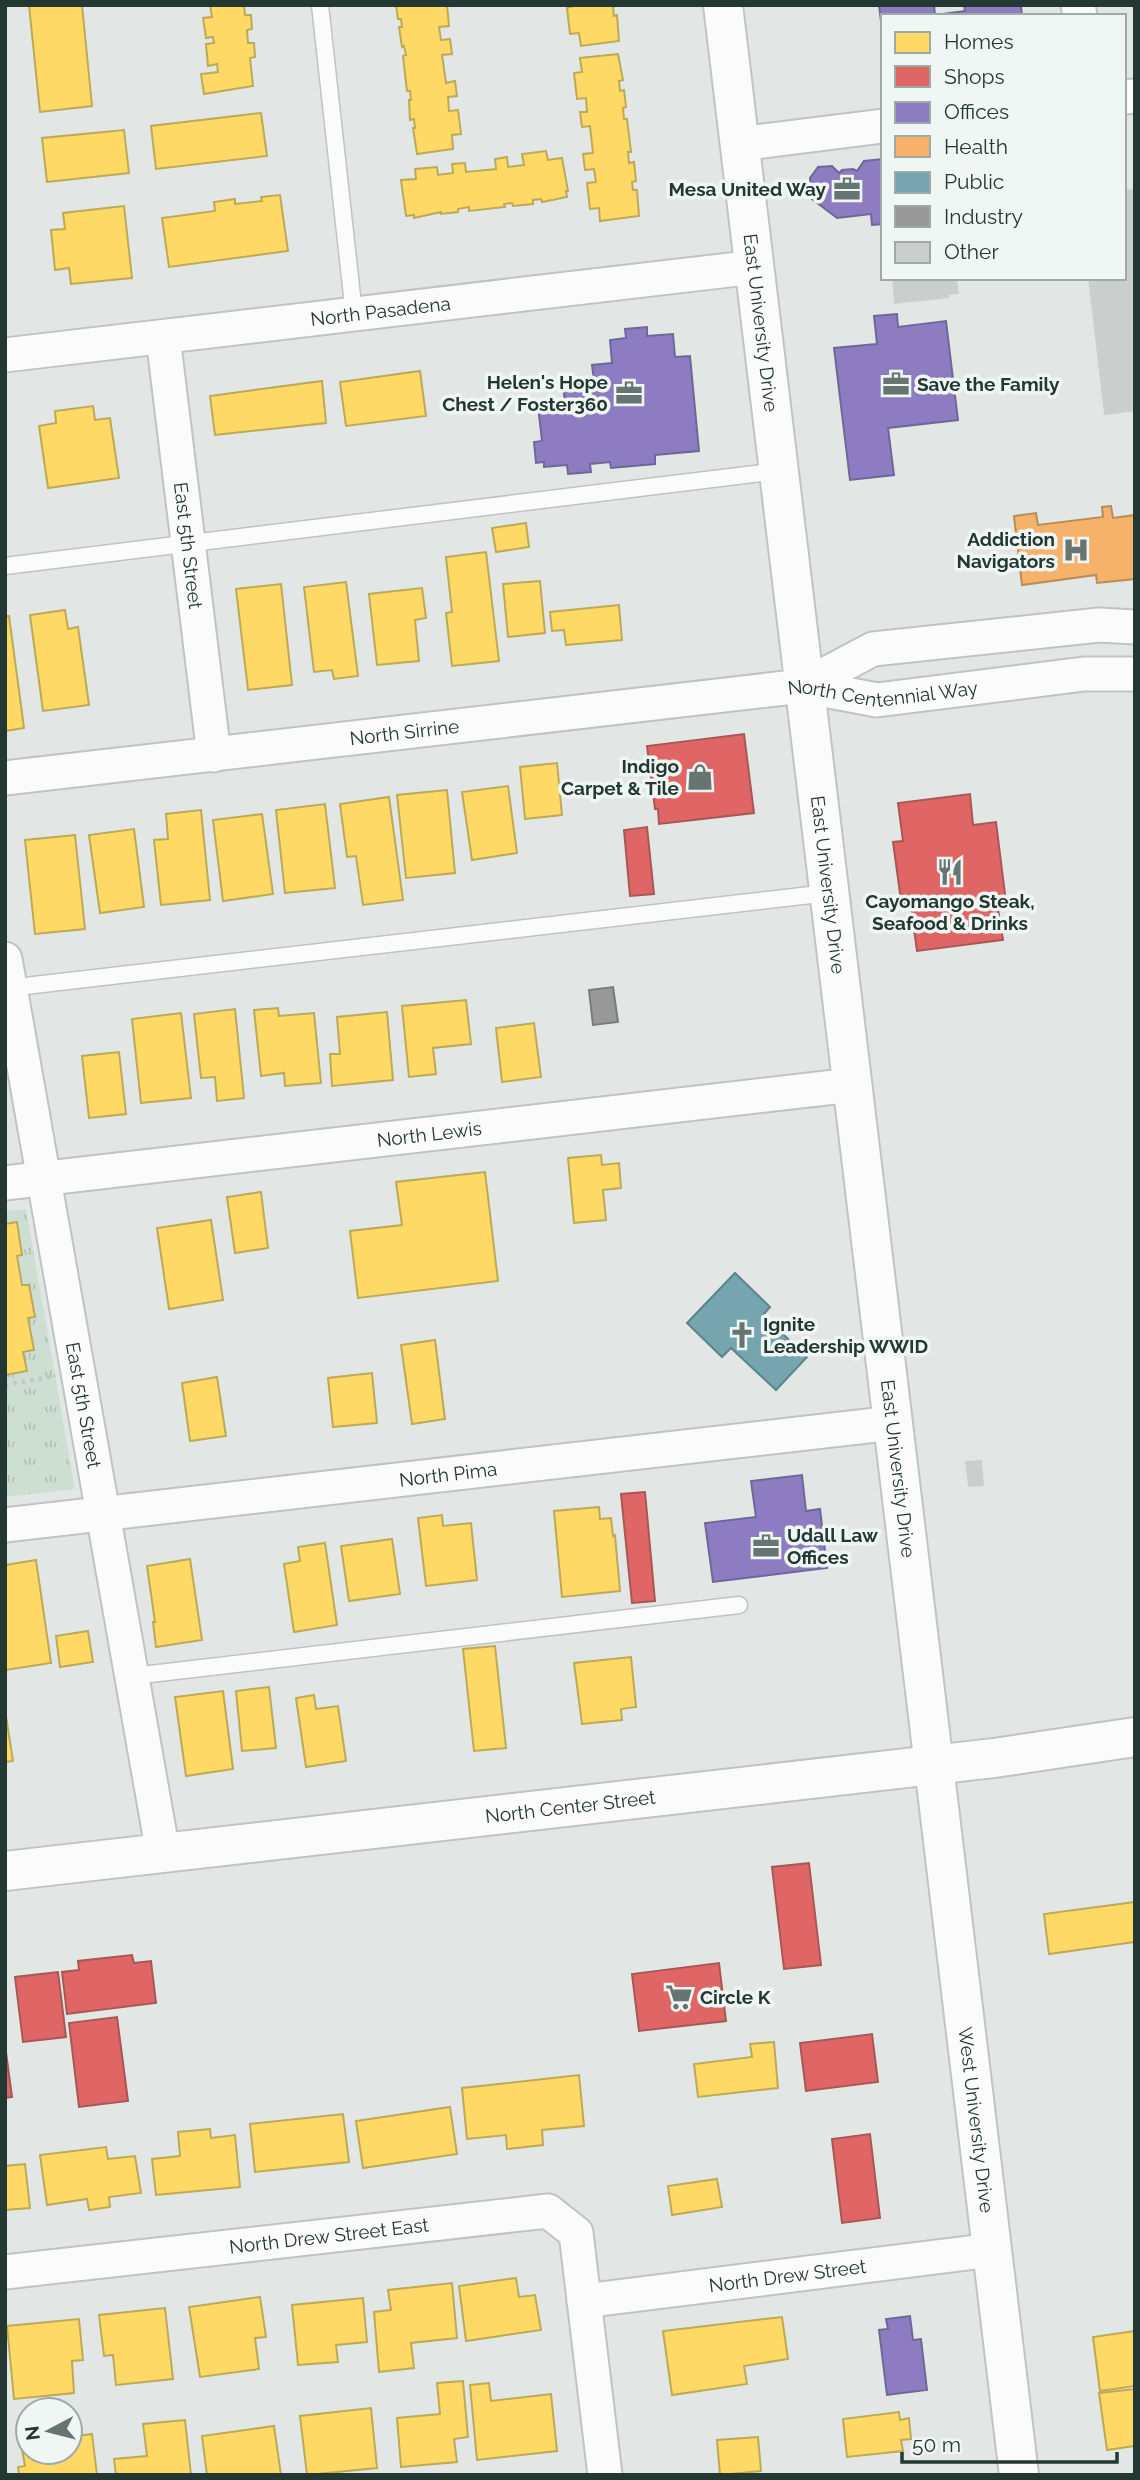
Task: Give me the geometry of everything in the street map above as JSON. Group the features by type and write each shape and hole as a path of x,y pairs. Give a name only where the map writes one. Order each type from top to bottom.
{"main road":[{"name":"East University Drive","path":"723,5 935,1765"},
{"name":"North Center Street","path":"5,1871 935,1765 1135,1737"},
{"name":"West University Drive","path":"935,1765 1019,2475"}],"street":[{"path":"739,144 881,126"},
{"name":"North Pasadena","path":"5,355 754,267"},
{"name":"East 5th Street","path":"163,337 214,755"},
{"name":"North Centennial Way","path":"803,686 873,649 1099,625 1135,627"},
{"name":"North Centennial Way","path":"803,686 877,700 1084,674 1135,674"},
{"name":"North Sirrine","path":"5,778 803,686"},
{"name":"East 5th Street","path":"7,978 163,1853"},
{"name":"North Lewis","path":"5,1183 852,1085"},
{"name":"North Pima","path":"5,1525 892,1423"},
{"name":"North Drew Street East","path":"5,2272 548,2211 576,2233 605,2475"},
{"name":"North Drew Street","path":"584,2301 992,2250"}],"lane":[{"path":"320,5 354,314"},
{"path":"5,566 778,471"},
{"path":"7,978 828,893"},
{"path":"133,1676 738,1605"}],"path":[{"path":"5,1385 79,1372"}],"green space":[{"path":"26,1209 75,1489 5,1497 5,1211"}],"building: Homes":[{"path":"29,5 82,5 92,106 40,112"},
{"path":"210,5 244,5 245,15 251,15 252,29 247,30 248,43 254,43 255,57 250,58 253,86 204,94 201,74 218,72 217,64 208,66 206,44 214,43 213,37 206,38 203,18 212,17"},
{"path":"396,5 447,5 449,26 439,27 441,40 450,39 452,54 442,55 446,83 455,81 457,96 448,97 449,111 458,110 461,134 452,135 453,149 417,154 414,119 410,120 411,100 410,91 407,91 403,56 406,55 399,27 402,27 401,19 398,19"},
{"path":"576,5 617,5 613,7 614,16 617,15 619,41 581,46 579,33 570,34 567,8"},
{"path":"618,54 623,80 619,81 620,91 624,90 624,119 627,119 631,152 628,152 629,163 634,162 636,181 632,182 633,190 637,190 639,216 600,221 599,208 590,209 587,183 596,182 594,169 585,170 583,154 593,153 590,126 582,127 580,112 587,112 586,98 577,99 574,73 582,72 580,58"},
{"path":"261,113 267,156 156,169 151,126"},
{"path":"124,130 129,173 47,182 42,138"},
{"path":"546,151 548,160 562,158 567,197 542,202 541,199 533,200 533,204 513,206 512,203 504,204 505,207 469,211 469,207 458,209 458,212 441,212 414,218 414,215 406,216 401,180 416,179 415,169 437,167 438,175 453,173 452,164 465,163 466,172 496,169 495,159 507,157 508,167 524,165 522,154"},
{"path":"280,195 288,251 169,267 162,218 215,211 214,202 235,199 235,204 262,201 261,197"},
{"path":"124,206 132,278 71,284 69,268 55,270 51,230 65,229 63,213"},
{"path":"420,371 426,416 346,426 340,382"},
{"path":"322,381 326,423 215,435 210,396"},
{"path":"93,406 95,420 110,418 119,478 48,488 39,426 56,423 55,411"},
{"path":"526,523 529,547 496,552 492,528"},
{"path":"486,552 499,661 452,666 446,613 452,612 446,557"},
{"path":"540,581 545,633 508,637 503,584"},
{"path":"346,582 358,676 334,679 332,670 314,672 304,587"},
{"path":"281,584 292,685 248,690 236,589"},
{"path":"422,588 426,618 415,620 419,661 377,665 369,594"},
{"path":"619,605 622,640 566,645 564,630 552,631 550,612"},
{"path":"65,610 68,629 78,627 89,705 43,711 30,615"},
{"path":"5,616 9,616 24,728 5,731"},
{"path":"557,763 562,815 525,819 520,767"},
{"path":"508,786 517,853 472,860 462,792"},
{"path":"447,790 455,873 406,878 397,795"},
{"path":"389,797 403,900 363,905 356,856 347,857 340,804"},
{"path":"325,804 335,888 285,893 276,810"},
{"path":"201,810 210,900 161,905 154,840 168,839 166,814"},
{"path":"262,814 273,894 223,901 213,820"},
{"path":"134,829 144,907 100,913 89,835"},
{"path":"75,835 85,929 35,934 25,840"},
{"path":"466,1000 471,1044 433,1048 436,1074 409,1077 402,1006"},
{"path":"278,1008 279,1016 314,1013 321,1083 285,1086 284,1073 261,1076 254,1010"},
{"path":"235,1009 244,1098 217,1101 215,1077 201,1078 194,1014"},
{"path":"387,1012 393,1080 332,1086 330,1054 340,1054 337,1017"},
{"path":"181,1013 191,1098 141,1103 132,1019"},
{"path":"534,1023 541,1077 502,1082 496,1028"},
{"path":"119,1052 126,1114 89,1118 82,1056"},
{"path":"601,1155 602,1165 619,1163 621,1188 603,1190 606,1220 574,1223 568,1158"},
{"path":"485,1172 498,1281 358,1298 350,1231 402,1225 396,1182"},
{"path":"261,1192 268,1248 235,1253 227,1197"},
{"path":"211,1220 223,1300 169,1309 157,1228"},
{"path":"17,1222 22,1255 17,1256 22,1285 29,1285 35,1317 28,1318 34,1350 23,1352 27,1371 5,1375 5,1224"},
{"path":"435,1340 445,1419 412,1424 401,1345"},
{"path":"372,1373 377,1423 333,1427 328,1378"},
{"path":"217,1377 226,1436 190,1441 182,1383"},
{"path":"599,1507 600,1519 611,1518 620,1591 562,1597 554,1511"},
{"path":"442,1515 443,1526 471,1523 477,1580 426,1586 418,1518"},
{"path":"392,1539 400,1594 349,1601 341,1546"},
{"path":"325,1543 337,1625 294,1632 284,1564 300,1561 298,1547"},
{"path":"190,1559 202,1640 156,1647 147,1566"},
{"path":"36,1560 51,1663 5,1670 5,1565"},
{"path":"88,1631 93,1662 60,1667 56,1636"},
{"path":"495,1646 506,1748 474,1751 463,1649"},
{"path":"631,1657 636,1707 621,1709 622,1720 582,1724 574,1663"},
{"path":"269,1687 276,1748 242,1751 236,1691"},
{"path":"223,1691 233,1769 186,1776 175,1697"},
{"path":"314,1695 316,1709 338,1706 346,1761 306,1767 296,1698"},
{"path":"5,1710 13,1761 5,1762"},
{"path":"1135,1902 1135,1942 1049,1954 1044,1914"},
{"path":"774,2042 778,2088 698,2097 694,2064 752,2057 750,2044"},
{"path":"579,2075 584,2126 542,2130 543,2145 507,2149 506,2135 467,2139 462,2088"},
{"path":"450,2107 457,2154 363,2168 356,2121"},
{"path":"343,2114 349,2162 255,2172 250,2124"},
{"path":"210,2129 211,2138 235,2135 240,2187 156,2195 152,2159 180,2156 178,2132"},
{"path":"106,2147 108,2159 135,2156 141,2193 109,2197 110,2207 89,2210 87,2199 47,2205 40,2155"},
{"path":"25,2164 30,2208 5,2210 5,2166"},
{"path":"717,2179 722,2207 672,2215 668,2186"},
{"path":"516,2278 519,2297 535,2295 541,2330 466,2341 459,2286"},
{"path":"452,2283 457,2338 411,2343 414,2368 379,2372 374,2312 391,2310 388,2290"},
{"path":"260,2297 266,2337 255,2338 259,2369 200,2377 189,2307"},
{"path":"363,2298 367,2342 336,2345 338,2362 298,2365 292,2305"},
{"path":"165,2308 173,2379 116,2385 113,2355 104,2356 99,2315"},
{"path":"782,2317 788,2359 744,2366 747,2384 672,2395 663,2331"},
{"path":"79,2319 83,2360 72,2361 74,2393 14,2396 14,2399 7,2326"},
{"path":"1135,2331 1135,2386 1100,2391 1093,2337"},
{"path":"463,2381 468,2437 454,2439 457,2462 401,2467 397,2418 440,2414 437,2383"},
{"path":"489,2383 491,2401 551,2394 557,2451 477,2460 470,2385"},
{"path":"1135,2389 1135,2446 1107,2450 1099,2393"},
{"path":"371,2408 377,2468 307,2475 300,2416"},
{"path":"899,2412 900,2420 909,2418 911,2439 901,2440 903,2451 847,2457 843,2419"},
{"path":"185,2420 191,2475 116,2475 114,2459 147,2456 143,2424"},
{"path":"274,2426 281,2475 207,2475 202,2436"},
{"path":"92,2434 97,2475 19,2475 18,2467 25,2466 84,2466 84,2435"},
{"path":"758,2437 761,2471 720,2475 717,2440"}],"building: Shops":[{"name":"Indigo Carpet & Tile","path":"744,734 754,813 659,824 647,746"},
{"name":"Cayomango Steak, Seafood & Drinks","path":"970,794 973,825 996,822 1006,902 997,903 1003,940 917,951 911,907 902,908 893,842 903,841 898,803"},
{"path":"647,827 654,894 630,896 624,830"},
{"path":"645,1492 655,1601 632,1603 621,1494"},
{"name":"Circle K","path":"809,1863 821,1965 784,1969 772,1867"},
{"path":"132,1955 134,1963 151,1961 156,2003 67,2014 62,1972 79,1970 78,1961"},
{"name":"Circle K","path":"719,1963 726,2021 639,2031 632,1974"},
{"path":"58,1972 66,2037 23,2042 15,1977"},
{"path":"117,2017 128,2101 79,2107 69,2023"},
{"path":"872,2034 878,2082 806,2091 800,2043"},
{"path":"5,2045 12,2097 5,2098"},
{"path":"870,2134 880,2218 842,2223 832,2139"}],"building: Offices":[{"path":"879,5 934,5 935,14 881,14 881,22"},
{"path":"964,5 1021,5 1022,14 942,14 965,11"},
{"name":"Mesa United Way","path":"881,159 881,224 872,225 871,214 837,218 812,199 810,178 818,167 832,166 839,173 842,170 857,171 864,161"},
{"name":"Save the Family","path":"897,314 898,327 946,321 958,420 888,428 894,475 850,480 834,348 877,344 874,316"},
{"name":"Helen's Hope Chest / Foster360","path":"647,327 647,336 673,334 675,357 690,356 699,451 655,455 655,464 611,468 610,462 590,464 591,472 568,474 567,465 544,467 544,462 536,463 534,442 542,441 538,406 565,403 563,384 594,380 592,365 612,363 610,340 626,338 625,329"},
{"name":"Udall Law Offices","path":"802,1475 806,1511 820,1509 827,1568 713,1582 705,1523 756,1517 751,1481"},
{"path":"910,2316 913,2340 921,2339 927,2390 887,2395 879,2330 888,2329 886,2319"}],"building: Health":[{"name":"Addiction Navigators","path":"1111,506 1113,518 1135,515 1135,579 1097,583 1096,575 1022,585 1014,516 1036,513 1038,525 1103,517 1102,507"}],"building: Public":[{"name":"Ignite Leadership WWID","path":"735,1273 770,1307 763,1315 807,1357 776,1390 731,1348 722,1357 687,1323"}],"building: Industry":[{"path":"613,987 618,1022 593,1025 589,990"}],"building: Other":[{"path":"1132,190 1135,212 1135,410 1105,414 1089,280 1126,280 1126,191"},
{"path":"893,280 956,280 958,293 948,294 948,297 895,303"},
{"path":"981,1461 983,1485 969,1486 966,1462"}],"place":[{"name":"Mesa United Way","path":"847,189"},
{"name":"Save the Family","path":"896,384"},
{"name":"Helen's Hope Chest / Foster360","path":"629,393"},
{"name":"Addiction Navigators","path":"1076,550"},
{"name":"Indigo Carpet & Tile","path":"700,777"},
{"name":"Cayomango Steak, Seafood & Drinks","path":"950,872"},
{"name":"Ignite Leadership WWID","path":"742,1335"},
{"name":"Udall Law Offices","path":"766,1546"},
{"name":"Circle K","path":"679,1997"}]}
